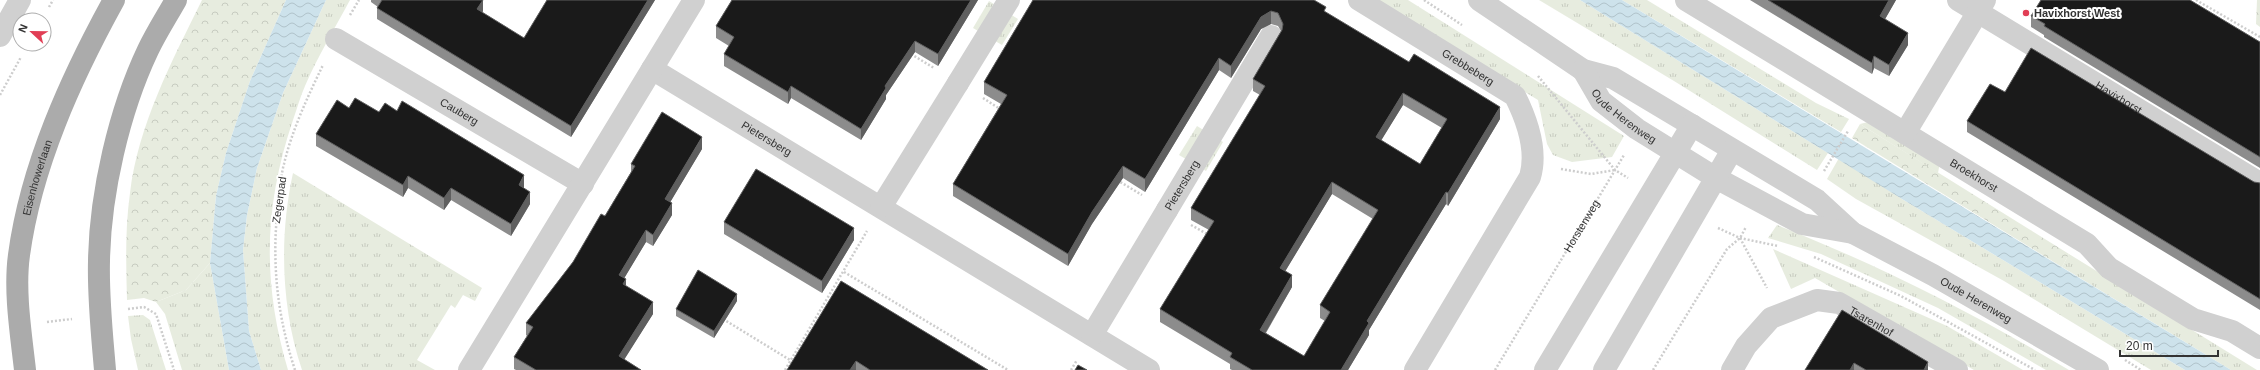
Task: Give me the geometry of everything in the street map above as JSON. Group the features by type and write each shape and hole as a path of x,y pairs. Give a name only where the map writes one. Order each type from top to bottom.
{"main road":[{"name":"Eisenhowerlaan","path":"25,370 19,327 19,256 33,190 53,127 97,30 114,0"},
{"path":"105,370 100,314 99,260 104,194 122,120 148,50 176,0"}],"street":[{"path":"0,36 20,0"},
{"path":"469,370 694,0"},
{"path":"881,207 1009,0"},
{"name":"Grebbeberg","path":"1359,0 1515,96 1527,120 1534,165"},
{"name":"Oude Herenweg","path":"1479,0 1583,70 1613,78 1817,200 1853,233 1933,275 2098,370"},
{"name":"Broekhorst","path":"1686,0 2087,244 2109,268 2193,319 2232,330 2260,348"},
{"name":"Havixhorst","path":"1958,0 1981,6 2260,183"},
{"path":"1905,133 1981,6"},
{"name":"Pietersberg","path":"1092,335 1271,36"},
{"name":"Cauberg","path":"336,40 583,184"},
{"name":"Pietersberg","path":"652,69 1149,370"},
{"name":"Oude Herenweg","path":"1583,70 1601,101 1637,129 1716,178 1759,203 1802,224 1853,233"},
{"path":"1545,370 1692,126"},
{"path":"1604,370 1732,150"},
{"path":"1415,370 1530,177 1534,165"},
{"name":"Tsarenhof","path":"1732,370 1751,340 1771,318 1817,300 1839,303 1957,370"}],"path":[{"path":"2196,0 2260,37"},
{"name":"Zegerpad","path":"294,370 278,304 274,234 284,164 306,100 336,40"},
{"path":"905,51 1003,111"},
{"path":"0,95 24,52"},
{"path":"1825,170 1851,126"},
{"name":"Horstenweg","path":"1495,370 1615,170 1637,129"},
{"path":"1534,165 1591,174 1615,170"},
{"path":"1114,178 1214,238"},
{"path":"1653,370 1727,249 1740,238 1759,203"},
{"path":"785,370 881,207"},
{"path":"1740,238 1780,314"},
{"path":"844,272 1008,370"},
{"path":"722,318 791,360"}],"green space":[{"path":"202,0 286,0 250,81 226,153 216,196 210,263 186,290 156,302 144,298 127,300 127,220 134,168 140,143 148,118 168,70"},
{"path":"326,0 350,0 315,64 302,94 283,152 276,183 272,214 270,244 274,306 288,370 261,370 249,331 243,250 247,215 257,168 283,93"},
{"path":"1372,0 1408,0 1624,136 1612,157 1572,162 1553,155 1547,144 1538,100"},
{"path":"1539,0 1580,0 1828,153 1817,170 1674,81"},
{"path":"1622,0 1647,0 1816,103 1849,119 1841,132"},
{"path":"2257,0 2260,0 2260,27 2256,24"},
{"path":"989,1 1018,19 1002,45 973,28"},
{"path":"1872,121 1940,162 1938,173 1860,124"},
{"path":"1860,124 2069,254 2062,267 1852,138"},
{"path":"1197,126 1223,142 1206,171 1179,155"},
{"path":"1839,158 1902,199 2185,370 2151,370 2004,281 1856,199 1827,179"},
{"path":"293,173 482,288 475,301 463,295 455,308 451,305 417,360 435,370 302,370 290,322 284,272 286,222"},
{"path":"1777,225 1815,240 1926,292 1998,329 2069,370 2046,370 1938,308 1821,254 1768,238"},
{"path":"1773,249 1947,326 2023,370 1974,370 1815,278 1791,289"},
{"path":"2069,254 2257,370 2231,370 2062,267"},
{"path":"210,263 229,370 182,370 165,314 156,302 186,290"},
{"path":"143,315 150,320 166,370 138,370 131,339 128,316"}],"water":[{"path":"286,0 326,0 283,93 257,168 247,215 243,250 249,331 261,370 229,370 210,263 216,196 226,153 250,81"},
{"path":"1580,0 1622,0 2231,370 2185,370 1902,199"}],"building":[{"path":"382,0 483,0 477,9 524,38 547,0 648,0 571,126 377,8"},
{"path":"732,0 971,0 938,54 915,41 885,86 886,88 861,129 791,86 788,92 724,54 734,37 716,26"},
{"path":"1033,0 1314,0 1326,7 1324,11 1409,62 1414,54 1500,107 1448,193 1446,192 1367,321 1369,323 1341,370 1252,370 1230,357 1232,353 1160,309 1214,221 1191,208 1265,86 1253,79 1282,30 1283,24 1278,13 1271,11 1261,17 1231,66 1219,58 1145,179 1123,166 1092,212 1068,254 953,184 1007,95 984,82","holes":["1403,93 1447,119 1420,164 1376,137","1332,182 1378,210 1320,305 1330,312 1304,356 1260,330 1292,275 1280,268"]},
{"path":"1768,0 1889,0 1880,16 1908,33 1889,65 1874,56 1872,63"},
{"path":"2041,0 2190,0 2260,42 2260,157 2044,26 2045,24 2031,16"},
{"path":"2031,48 2254,182 2260,183 2260,299 1967,121 1990,84 2005,92"},
{"path":"355,98 379,112 385,103 397,111 402,101 524,175 519,185 530,192 511,224 451,188 444,198 408,176 403,185 316,134 337,100 349,108"},
{"path":"662,112 702,137 665,199 672,203 653,235 646,230 619,275 626,279 623,284 653,302 619,356 641,370 536,370 514,357 533,327 526,323 573,262 601,214 605,216 635,166 631,164"},
{"path":"756,169 854,228 822,281 724,222"},
{"path":"698,270 737,294 714,331 676,309"},
{"path":"841,281 988,370 870,370 856,361 850,370 787,370"},
{"path":"1842,310 1928,362 1924,370 1866,370 1854,363 1850,370 1805,370"},
{"path":"1078,365 1087,370 1075,370"}],"place":[{"name":"Havixhorst West","path":"2026,13"}]}
